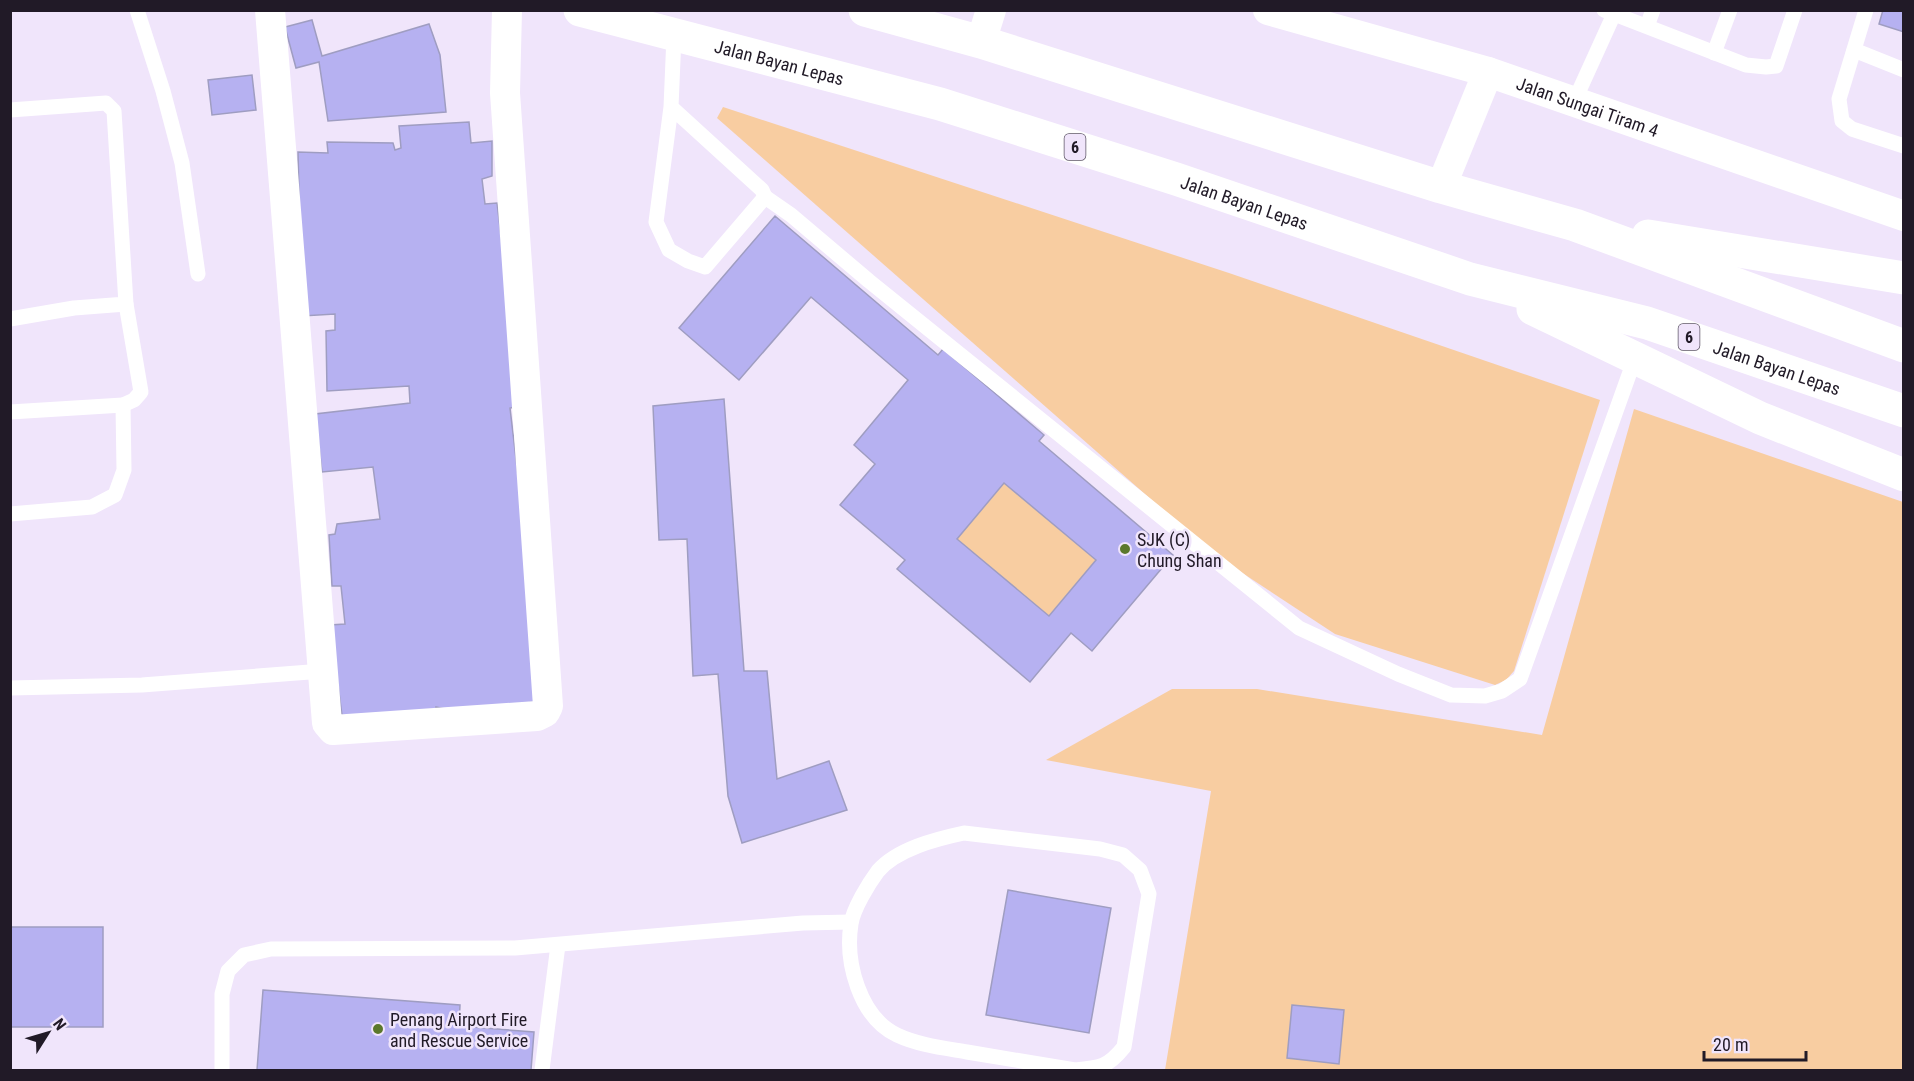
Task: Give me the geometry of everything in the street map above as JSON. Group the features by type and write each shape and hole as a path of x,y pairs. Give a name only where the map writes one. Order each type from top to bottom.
{"highway":[{"name":"Jalan Bayan Lepas","path":"580,10 940,104 1176,179 1470,279 1647,323 1904,411"},
{"path":"865,10 981,42 1441,187 1575,225 1904,346"},
{"path":"1575,225 1904,278"},
{"path":"1470,279 1760,418 1904,476"}],"street":[{"path":"270,10 327,723 333,730 537,716 545,712 548,706 505,93 507,10"},
{"path":"981,42 991,10"},
{"name":"Jalan Sungai Tiram 4","path":"1268,10 1488,72 1904,216"},
{"path":"1441,187 1488,72"}],"lane":[{"path":"137,10 163,91 182,163 198,274"},
{"path":"1647,26 1653,10"},
{"path":"1714,53 1730,10"},
{"path":"1574,102 1609,12 1746,65 1766,67 1776,66 1795,10"},
{"path":"1866,10 1839,99 1842,121 1852,129 1904,146"},
{"path":"674,36 671,107 656,222 669,250 688,261 705,267 765,197"},
{"path":"1854,50 1904,70"},
{"path":"10,110 106,102 114,111 126,303 141,392 135,400 123,405 10,412"},
{"path":"671,107 762,190 765,197 791,215 869,282 1299,628 1398,674 1450,695 1485,696 1502,692 1520,679 1635,358"},
{"path":"10,319 74,308 126,303"},
{"path":"10,514 92,507 115,495 124,470 123,405"},
{"path":"10,688 142,685 323,671"},
{"path":"964,833 1100,849 1123,855 1140,870 1149,894 1124,1047 1113,1060 1100,1068 1075,1070 924,1044 895,1034 871,1014 858,987 849,955 851,922 879,870 904,852 934,839 964,833"},
{"path":"222,1071 222,994 228,971 244,955 271,949 514,948 803,923 851,922"},
{"path":"542,1071 558,945"}],"shaded area":[{"path":"723,107 1229,273 1600,400 1514,671 1506,680 1495,685 1335,634 1212,553 717,118"},
{"path":"1634,409 1903,502 1903,1070 1165,1070 1211,791 1046,760 1172,689 1257,689 1542,735"},
{"path":"1004,483 1096,560 1049,616 957,539"}],"building":[{"path":"1883,10 1904,10 1904,32 1879,24"},
{"path":"312,20 322,56 429,24 440,55 446,112 328,121 319,62 296,68 285,27"},
{"path":"252,75 256,110 212,115 208,80"},
{"path":"469,122 471,143 492,141 492,176 482,179 485,204 497,203 522,406 510,408 540,661 535,702 454,711 436,707 436,717 342,715 330,625 345,624 341,586 332,586 329,535 335,534 337,524 380,519 373,467 322,472 315,414 410,403 409,386 327,391 326,331 335,330 335,314 302,316 298,152 328,153 327,142 393,143 395,150 401,148 399,126"},
{"path":"775,216 938,355 943,349 1044,435 1039,441 1173,555 1092,651 1071,633 1030,682 897,569 905,560 840,505 875,464 854,445 908,380 811,297 739,380 679,328","holes":["1004,483 1096,560 1049,616 957,539"]},
{"path":"724,399 744,671 767,671 777,779 829,761 847,810 742,843 728,796 718,674 693,676 687,539 659,540 653,406"},
{"path":"1008,890 1111,908 1089,1033 986,1015"},
{"path":"10,927 103,927 103,1027 10,1027"},
{"name":"Penang Airport Fire and Rescue Service","path":"263,990 460,1005 459,1026 534,1032 531,1070 257,1070"},
{"path":"1292,1005 1344,1010 1339,1064 1287,1058"}],"place":[{"name":"SJK (C) Chung Shan","path":"1125,549"},
{"name":"Penang Airport Fire and Rescue Service","path":"378,1029"}]}
